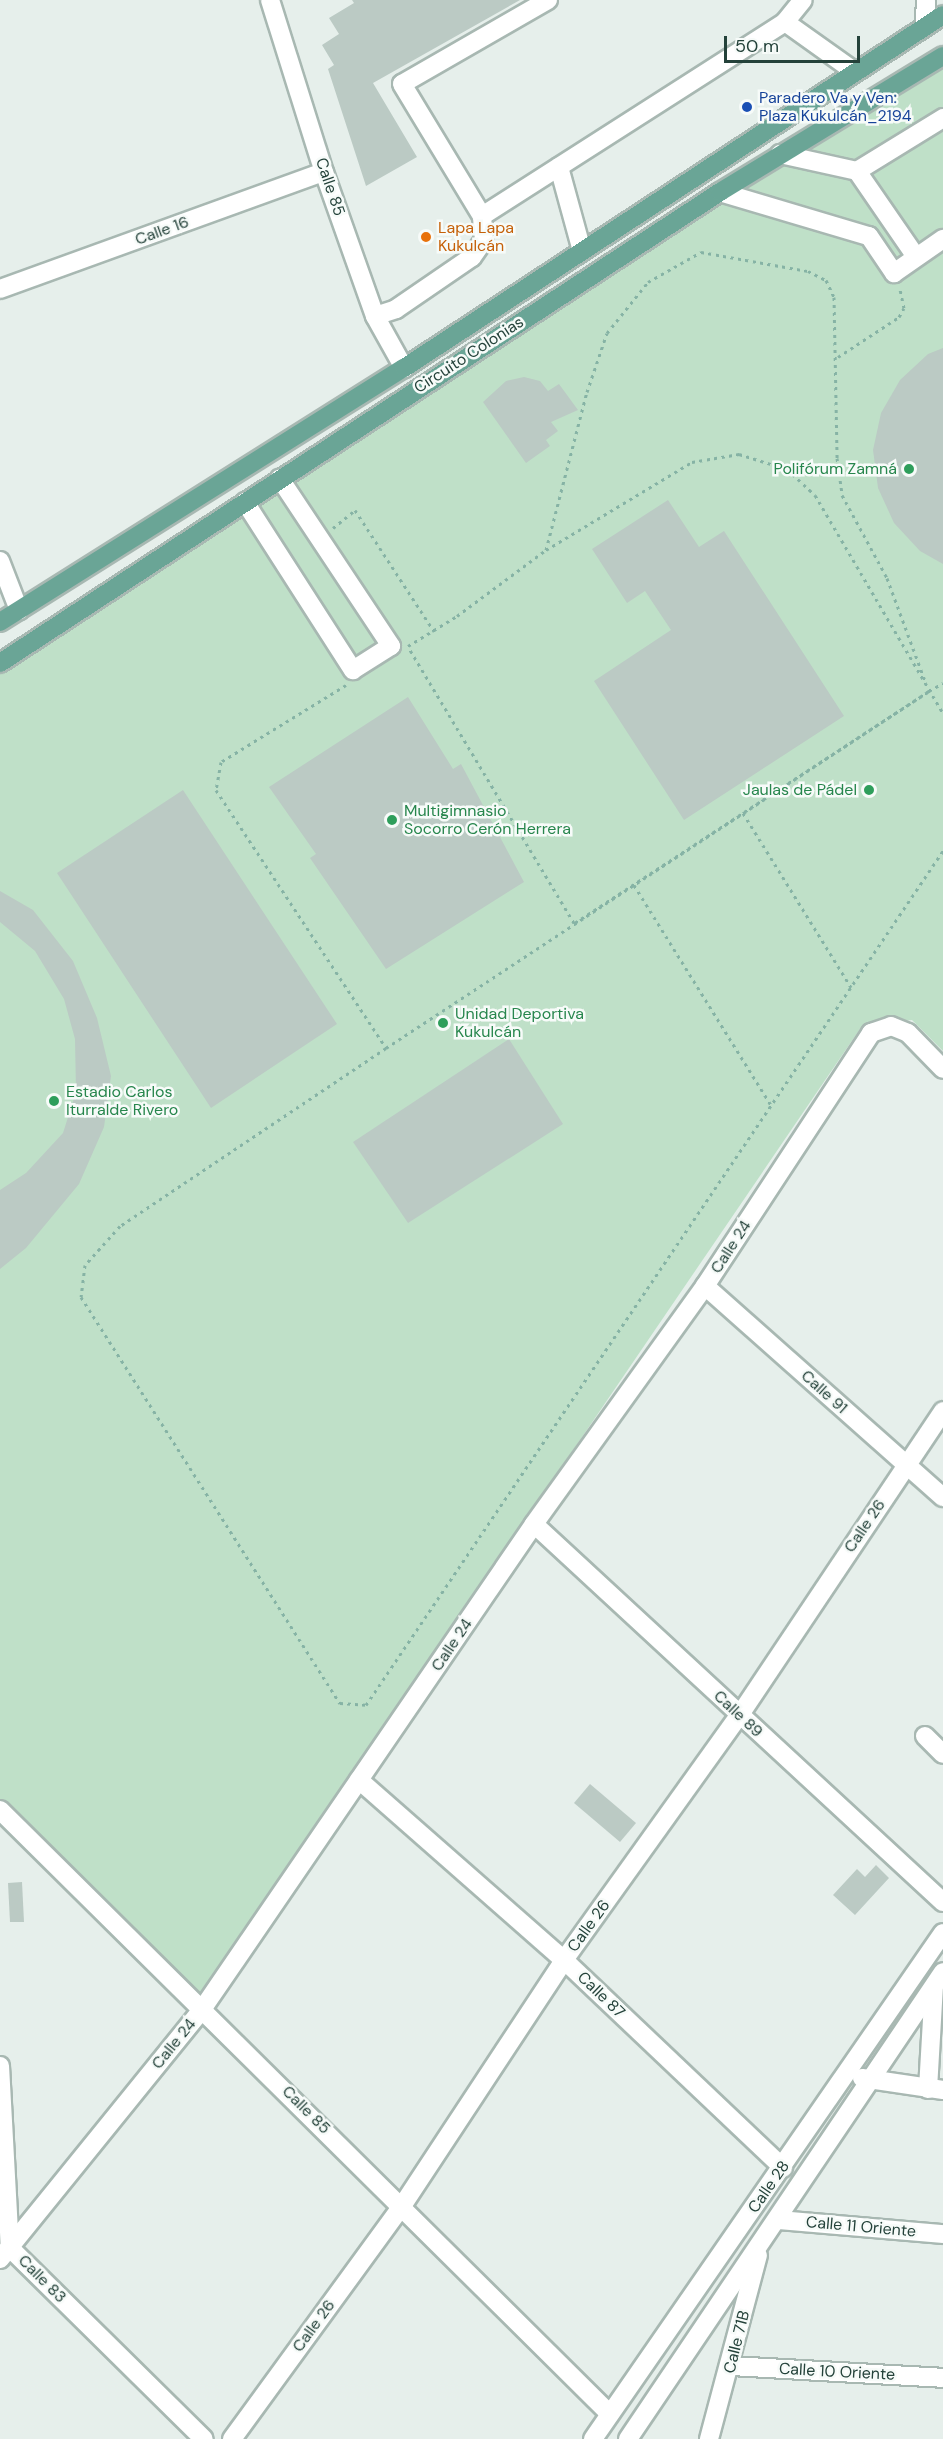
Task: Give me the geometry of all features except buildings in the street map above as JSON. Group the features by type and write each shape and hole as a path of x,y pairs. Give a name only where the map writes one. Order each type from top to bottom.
{"main road":[{"name":"Circuito Colonias","path":"0,622 404,368 925,24 943,15"},
{"name":"Circuito Colonias","path":"0,663 720,192 943,56"},
{"path":"320,422 334,443"}],"street":[{"name":"Calle 85","path":"270,0 324,172 375,316 404,368"},
{"path":"375,316 396,309 472,257 483,240 482,216 402,84 548,0"},
{"path":"482,216 786,22 803,0"},
{"path":"925,24 926,0"},
{"path":"786,22 855,72"},
{"path":"857,171 943,118"},
{"path":"780,154 857,171 916,257"},
{"path":"559,167 582,251"},
{"name":"Calle 16","path":"0,289 324,172"},
{"path":"720,192 869,236 894,273 943,238"},
{"path":"244,502 353,670 391,646 280,479"},
{"path":"0,561 20,610"},
{"name":"Calle 24","path":"3,2255 203,2008 534,1524 705,1286 871,1033 891,1026 908,1033 943,1069"},
{"name":"Calle 91","path":"705,1286 943,1497"},
{"name":"Calle 26","path":"232,2439 402,2205 564,1960 740,1716 943,1411"},
{"name":"Calle 89","path":"534,1524 943,1902"},
{"path":"925,1736 943,1754"},
{"name":"Calle 87","path":"359,1780 564,1960 783,2168"},
{"name":"Calle 85","path":"0,1810 402,2205 609,2413"},
{"name":"Calle 28","path":"593,2439 849,2073 943,1934"},
{"path":"849,2073 871,2081 936,2090 939,1978"},
{"name":"Calle 28","path":"628,2439 779,2220 939,1978"},
{"name":"Calle 83","path":"0,2066 3,2255 204,2439"},
{"name":"Calle 11 Oriente","path":"779,2220 943,2234"},
{"name":"Calle 71B","path":"709,2439 731,2366 761,2244"},
{"name":"Calle 10 Oriente","path":"731,2366 943,2378"}],"path":[{"path":"546,550 586,392 607,333 648,282 674,265 701,252 808,271 826,280 834,297 838,357 837,458 842,495 887,578 929,691"},
{"path":"838,357 899,317 904,308 894,273"},
{"path":"398,653 434,631 546,550 692,462 739,454 787,469 815,495 943,714"},
{"path":"320,539 355,510 434,631"},
{"path":"408,647 574,923 919,698"},
{"path":"349,683 222,762 216,790 386,1048"},
{"path":"943,683 386,1048 120,1226 85,1265 81,1297 340,1703 366,1706 943,851"},
{"path":"743,813 851,987"},
{"path":"634,885 771,1105"}],"green space":[{"name":"Unidad Deportiva Kukulcán","path":"943,56 943,1051 912,1020 862,1026 202,1995 0,1802 0,670"}],"place":[{"name":"Paradero Va y Ven: Plaza Kukulcán_2194","path":"747,107"},
{"name":"Lapa Lapa Kukulcán","path":"426,237"},
{"name":"Polifórum Zamná","path":"909,469"},
{"name":"Jaulas de Pádel","path":"869,790"},
{"name":"Multigimnasio Socorro Cerón Herrera","path":"392,820"},
{"name":"Unidad Deportiva Kukulcán","path":"443,1023"},
{"name":"Estadio Carlos Iturralde Rivero","path":"54,1101"}]}
